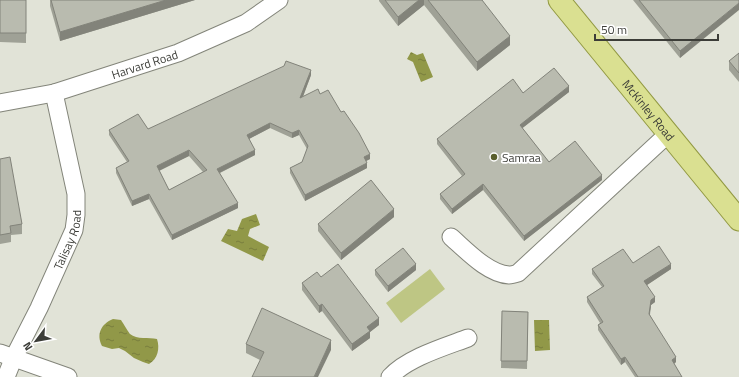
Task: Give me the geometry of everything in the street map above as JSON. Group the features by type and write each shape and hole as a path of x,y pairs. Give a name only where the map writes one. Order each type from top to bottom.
{"main road":[{"name":"McKinley Road","path":"559,0 739,220"}],"street":[{"name":"Harvard Road","path":"0,103 54,93 178,53 246,23 279,0"},
{"name":"Talisay Road","path":"6,377 7,355 39,308 74,230 76,194 54,93"},
{"path":"451,237 484,265 503,274 510,275 518,273 668,134"},
{"path":"390,377 396,370 425,354 468,338"},
{"path":"7,355 68,377"}],"shaded area":[{"path":"430,269 445,289 401,323 386,303"}],"water":[{"path":"411,52 417,55 423,53 433,77 421,82 413,62 407,59"},
{"path":"256,214 260,225 250,229 248,236 269,247 263,261 221,241 228,229 237,231 242,219"},
{"path":"113,319 121,320 129,333 133,336 157,339 158,353 152,362 149,364 143,362 119,348 112,349 102,346 100,342 101,330 105,324"},
{"path":"534,320 549,320 550,350 535,351"}],"building":[{"path":"0,0 26,0 26,33 0,33"},
{"path":"51,0 166,0 60,32"},
{"path":"385,0 419,0 398,17"},
{"path":"428,0 482,0 510,36 477,62"},
{"path":"639,0 739,0 739,3 680,51"},
{"path":"739,53 739,73 729,61"},
{"path":"286,61 311,70 300,98 318,89 320,94 328,90 341,112 344,111 359,133 370,154 364,157 367,163 305,195 290,168 302,162 308,146 299,130 292,133 270,123 247,135 255,150 217,169 238,203 172,235 149,194 132,201 116,168 129,161 109,130 138,114 148,129 284,66","holes":["189,150 207,170 169,190 157,166"]},
{"name":"Samraa","path":"554,68 569,86 520,125 549,162 575,141 602,175 524,236 483,184 452,209 440,194 465,174 437,139 513,79 523,93"},
{"path":"10,157 22,224 10,226 11,233 0,235 0,159"},
{"path":"371,180 394,209 341,253 318,224"},
{"path":"659,246 671,264 644,281 655,297 651,300 649,314 676,357 672,360 682,377 638,377 625,357 621,359 598,325 603,322 587,297 604,286 592,269 623,249 633,263"},
{"path":"403,248 416,264 388,286 375,270"},
{"path":"338,264 379,318 367,327 370,331 352,344 322,304 319,306 302,283 317,272 321,277"},
{"path":"262,308 331,340 314,377 252,377 264,352 246,344"},
{"path":"502,311 528,312 527,361 501,361"}],"place":[{"name":"Samraa","path":"494,157"}]}
